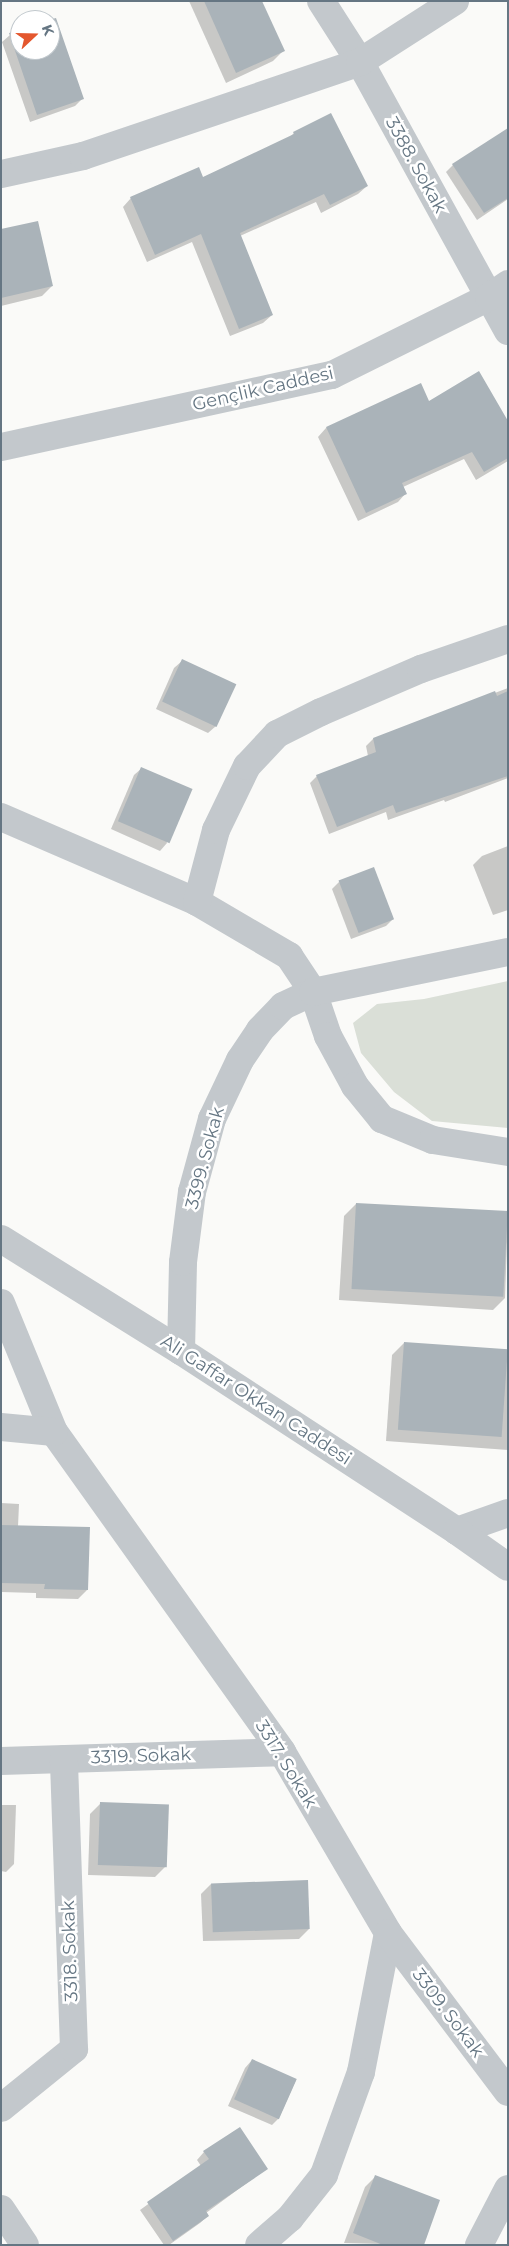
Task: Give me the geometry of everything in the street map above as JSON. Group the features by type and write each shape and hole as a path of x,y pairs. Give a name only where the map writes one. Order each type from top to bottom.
{"street":[{"name":"3388. Sokak","path":"321,1 498,290 508,331"},
{"path":"1,174 83,156 360,62 455,1"},
{"name":"Gençlik Caddesi","path":"1,447 332,375 498,290"},
{"path":"197,902 216,830 247,766 277,734 322,712 421,669 508,639"},
{"path":"1,817 197,902 289,956 314,992 328,1036 355,1086 382,1118 433,1140 508,1152"},
{"name":"3399. Sokak","path":"181,1351 183,1262 191,1200 212,1119 240,1060 260,1030 283,1006 314,992 508,952"},
{"name":"Ali Gaffar Okkan Caddesi","path":"1,1238 181,1351 457,1531 508,1567"},
{"name":"3317. Sokak","path":"1,1303 54,1432 282,1752 388,1933"},
{"path":"1,1427 54,1432"},
{"path":"457,1531 508,1513"},
{"name":"3319. Sokak","path":"1,1760 282,1752"},
{"name":"3318. Sokak","path":"1,2108 74,2049 64,1758"},
{"path":"259,2245 290,2218 324,2175 361,2072 388,1933"},
{"name":"3309. Sokak","path":"388,1933 508,2092"},
{"path":"479,2245 508,2189"},
{"path":"1,2209 25,2245"}],"shaded area":[{"path":"508,981 508,1128 432,1121 394,1092 361,1053 353,1023 377,1004 424,999"}],"building":[{"path":"204,1 262,1 285,51 236,73"},
{"path":"60,30 84,99 37,115 18,60 60,60"},
{"path":"331,113 368,186 330,205 324,194 240,233 273,315 239,329 201,234 155,255 130,197 199,167 203,177 294,134 293,132"},
{"path":"508,128 508,198 484,213 452,164"},
{"path":"38,221 53,286 1,298 1,229"},
{"path":"479,371 508,421 508,458 484,472 472,452 402,483 407,494 366,513 326,427 421,383 429,401"},
{"path":"182,659 236,684 217,727 162,702"},
{"path":"495,691 497,696 508,691 508,776 396,813 393,805 337,827 316,775 376,752 373,738"},
{"path":"141,767 193,789 169,843 118,821"},
{"path":"374,867 394,919 359,933 339,881"},
{"path":"356,1203 508,1211 503,1297 351,1289"},
{"path":"404,1342 508,1349 502,1437 398,1430"},
{"path":"1,1525 90,1527 88,1590 44,1589 45,1584 1,1583"},
{"path":"100,1802 169,1804 167,1867 98,1865"},
{"path":"308,1880 310,1929 213,1932 211,1883"},
{"path":"252,2059 297,2079 279,2119 234,2099"},
{"path":"240,2127 268,2169 206,2211 209,2216 173,2241 147,2202 209,2159 203,2151"},
{"path":"375,2175 440,2200 424,2245 383,2245 353,2233"}]}
